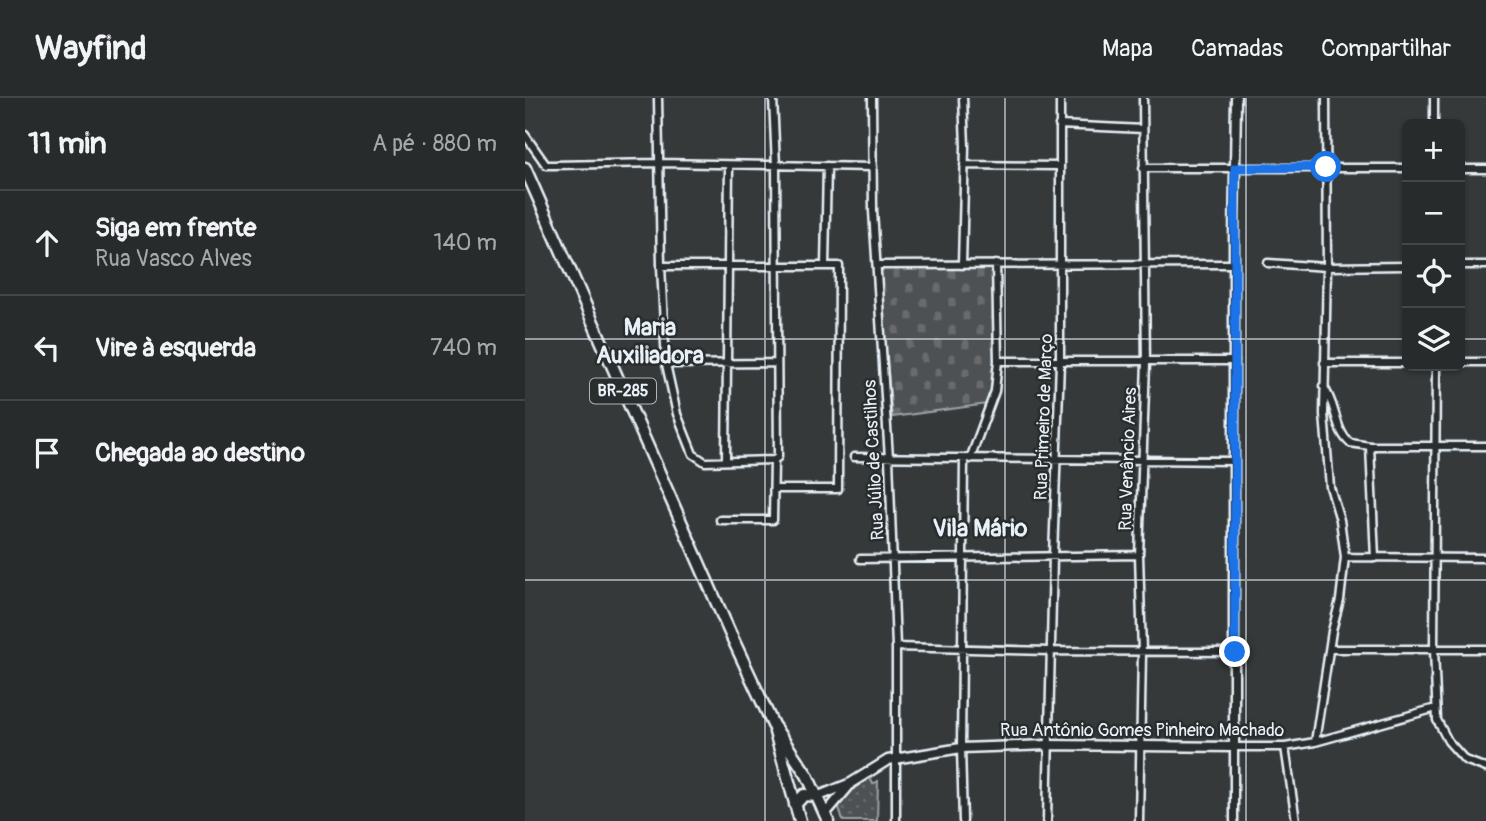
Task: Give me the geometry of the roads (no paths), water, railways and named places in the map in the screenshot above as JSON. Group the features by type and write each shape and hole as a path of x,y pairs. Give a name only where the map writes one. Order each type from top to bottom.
{"highway":[{"name":"BR-285","path":"525,168 730,633 773,725 819,796 825,818"},
{"name":"BR-285","path":"773,725 800,821"},
{"path":"795,804 804,795 819,796"}],"main road":[{"path":"1234,747 1236,98"},
{"name":"Rua Antônio Gomes Pinheiro Machado","path":"819,796 852,783 888,760 961,748 1048,745 1234,747"},
{"name":"Rua Antônio Gomes Pinheiro Machado","path":"825,818 852,783"}],"street":[{"path":"658,98 666,364 677,414 697,459 705,462 774,460"},
{"path":"720,520 773,520 774,460 778,457 773,98"},
{"name":"Rua Júlio de Castilhos","path":"872,98 877,265 889,458 896,647 896,821"},
{"path":"962,265 963,98"},
{"name":"Rua Primeiro de Março","path":"1047,821 1060,362 1060,98"},
{"name":"Rua Venâncio Aires","path":"1139,821 1142,652 1139,555 1146,363 1143,98"},
{"path":"1315,742 1341,600 1345,557 1330,487 1325,436 1323,386 1327,267 1326,98"},
{"path":"1434,98 1434,119"},
{"path":"1059,125 1143,129"},
{"path":"525,135 546,164 873,167"},
{"path":"726,460 729,165"},
{"path":"964,165 1059,166"},
{"path":"825,266 827,166"},
{"path":"1143,169 1402,168"},
{"path":"1465,169 1486,169"},
{"path":"1268,263 1327,267 1402,266"},
{"path":"963,821 962,649 967,459 995,391 998,360 996,264"},
{"path":"877,265 1234,264"},
{"path":"661,266 839,265 838,489 774,489"},
{"path":"1465,265 1486,265"},
{"path":"998,360 1146,363 1235,361"},
{"path":"1465,362 1486,362"},
{"path":"666,364 776,363"},
{"path":"1324,363 1402,363"},
{"path":"1436,371 1436,708 1440,730 1448,741 1465,760 1486,768"},
{"path":"1323,386 1331,396 1338,424 1346,441 1355,445 1486,446"},
{"path":"1325,436 1338,424"},
{"path":"1370,446 1374,558"},
{"path":"854,457 1234,461"},
{"path":"860,559 1139,555"},
{"path":"1345,557 1486,558"},
{"path":"896,647 1235,652"},
{"path":"1330,649 1486,649"},
{"name":"Rua Antônio Gomes Pinheiro Machado","path":"1234,747 1285,747 1315,742 1436,708"},
{"path":"1234,747 1234,821"},
{"path":"1285,747 1296,821"}],"district":[{"name":"Maria Auxiliadora","path":"650,341"},
{"name":"Vila Mário","path":"980,528"}]}
